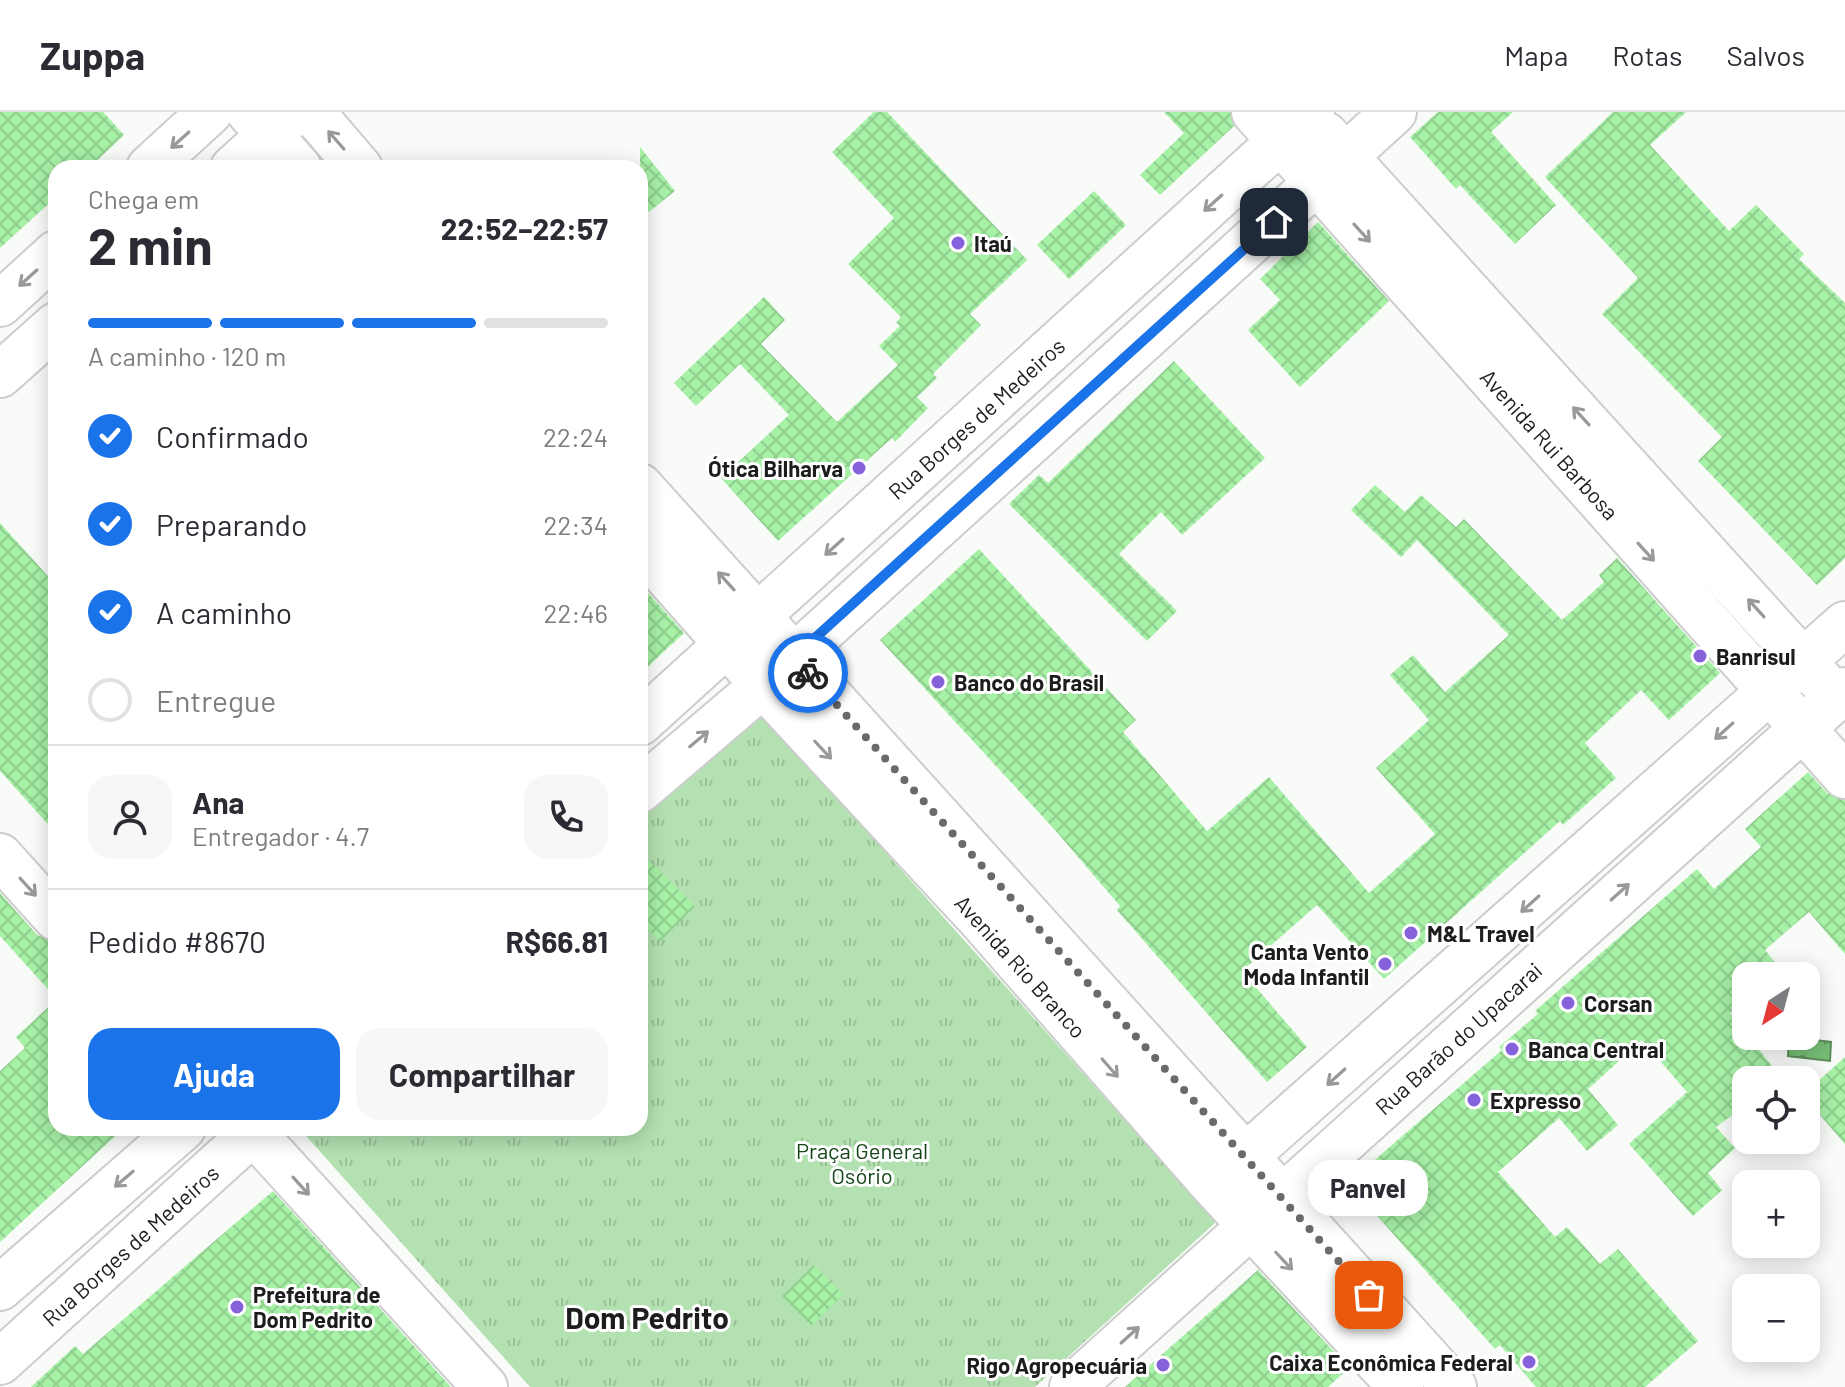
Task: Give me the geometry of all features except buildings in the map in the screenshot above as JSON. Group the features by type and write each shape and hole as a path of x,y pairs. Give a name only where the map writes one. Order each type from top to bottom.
{"street":[{"path":"158,160 210,112"},
{"path":"312,112 353,160"},
{"path":"648,783 917,546 1394,112"},
{"name":"Avenida Rui Barbosa","path":"1292,119 1769,690 1845,776"},
{"name":"Rua Borges de Medeiros","path":"648,716 1150,261 1292,119"},
{"path":"239,160 271,120 294,160"},
{"name":"Avenida Rui Barbosa","path":"1332,170 1842,699"},
{"path":"0,304 48,260"},
{"path":"1150,261 1187,301"},
{"path":"0,375 48,332"},
{"name":"Avenida Rio Branco","path":"648,497 743,630 778,671 995,906 1229,1172 1266,1212 1454,1387"},
{"path":"883,502 917,546"},
{"name":"Avenida Rio Branco","path":"648,553 743,630"},
{"path":"1229,1172 1845,624"},
{"name":"Rua Barão do Upacarai","path":"1072,1387 1802,728 1842,699"},
{"path":"0,856 48,909"},
{"path":"0,1288 174,1136"},
{"name":"Rua Borges de Medeiros","path":"0,1362 247,1136"},
{"path":"258,1136 485,1387"},
{"name":"Avenida Rio Branco","path":"1266,1212 1401,1387"},
{"path":"64,1229 102,1271"}],"green space":[{"name":"Praça General Osório","path":"760,712 1216,1222 1035,1387 530,1387 306,1136 648,1136 648,812"}],"water":[{"path":"1820,1041 1831,1042 1830,1061 1788,1056 1788,1050 1820,1050"}],"way so far":[{"path":"808,673 1369,1295"}],"place":[{"name":"Itaú","path":"958,243"},
{"name":"Ótica Bilharva","path":"859,468"},
{"name":"Banrisul","path":"1700,656"},
{"name":"Banco do Brasil","path":"938,682"},
{"name":"M&L Travel","path":"1411,933"},
{"name":"Canta Vento Moda Infantil","path":"1385,964"},
{"name":"Corsan","path":"1568,1003"},
{"name":"Banca Central","path":"1512,1049"},
{"name":"Expresso","path":"1474,1100"},
{"name":"Panvel","path":"1369,1295"},
{"name":"Prefeitura de Dom Pedrito","path":"237,1307"},
{"name":"Caixa Econômica Federal","path":"1529,1362"},
{"name":"Rigo Agropecuária","path":"1163,1365"}],"district":[{"name":"Dom Pedrito","path":"647,1317"}],"route":[{"path":"808,673 794,657 1274,222"}]}
